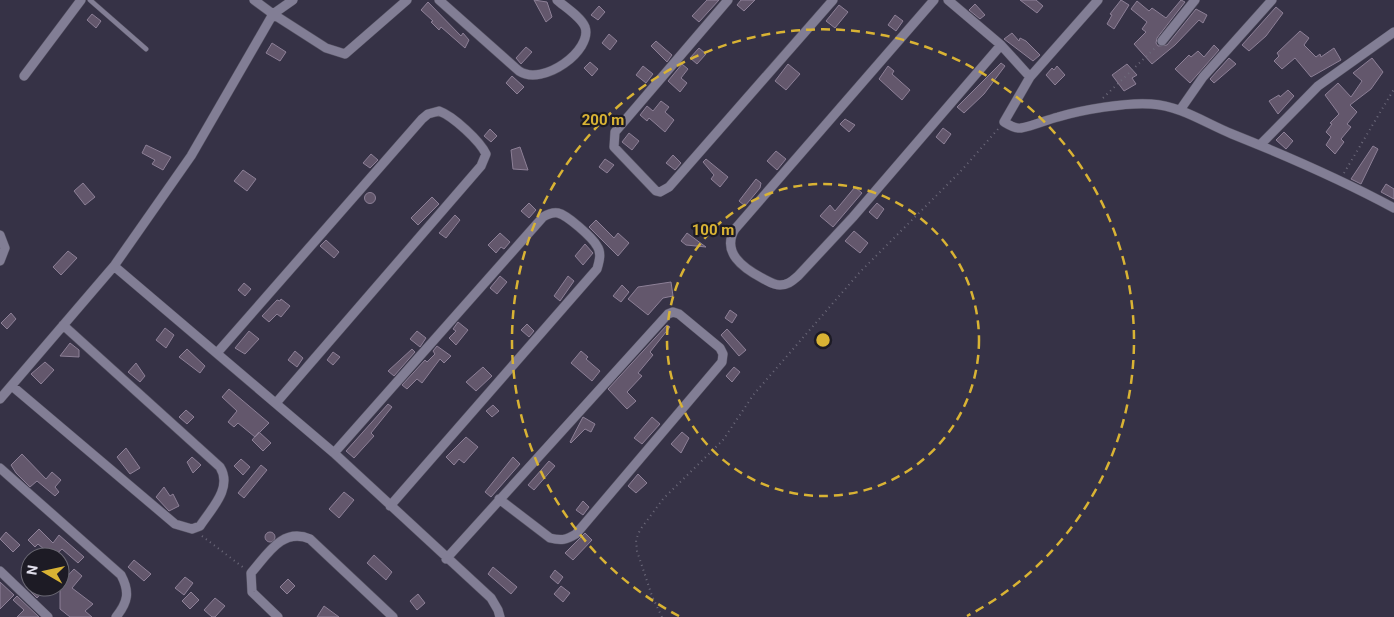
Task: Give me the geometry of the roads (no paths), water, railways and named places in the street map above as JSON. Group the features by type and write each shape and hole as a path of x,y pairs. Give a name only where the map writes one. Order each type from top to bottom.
{"street":[{"path":"24,76 81,0"},
{"path":"254,0 326,48 346,54 408,0"},
{"path":"0,399 114,266 191,156 273,14 293,0"},
{"path":"439,0 518,71 526,76 534,76 552,72 583,45 586,35 582,21 557,0"},
{"path":"728,0 615,132 614,147 656,191 660,192 669,187 833,0"},
{"path":"934,0 735,229 730,241 732,253 751,272 774,284 782,285 790,283 798,276 853,217 1001,45"},
{"path":"948,0 1001,45 1030,77"},
{"path":"1098,0 1030,77 1004,122 1012,127 1022,128 1060,116 1100,109 1151,104 1180,110 1340,180 1394,208"},
{"path":"1162,41 1196,0"},
{"path":"1180,110 1203,77 1272,0"},
{"path":"1261,144 1318,86 1394,32"},
{"path":"217,353 422,118 439,111 462,127 483,148 486,154 481,166 276,403"},
{"path":"334,453 543,217 548,214 559,213 582,230 598,246 599,261 597,269 390,506"},
{"path":"0,235 5,248 0,261"},
{"path":"114,266 334,453 446,559 491,598 500,617"},
{"path":"446,559 500,499 670,312 679,314 720,348 723,354 722,362 576,534 566,540 558,541 550,538 500,499"},
{"path":"12,386 175,524 192,529 200,526 224,489 224,474 214,462 63,325"},
{"path":"0,468 121,576 127,590 127,599 116,617"},
{"path":"278,617 252,592 251,573 280,540 289,535 304,536 310,539 393,617"},
{"path":"0,571 48,617"}],"lane":[{"path":"90,0 146,50"}]}
